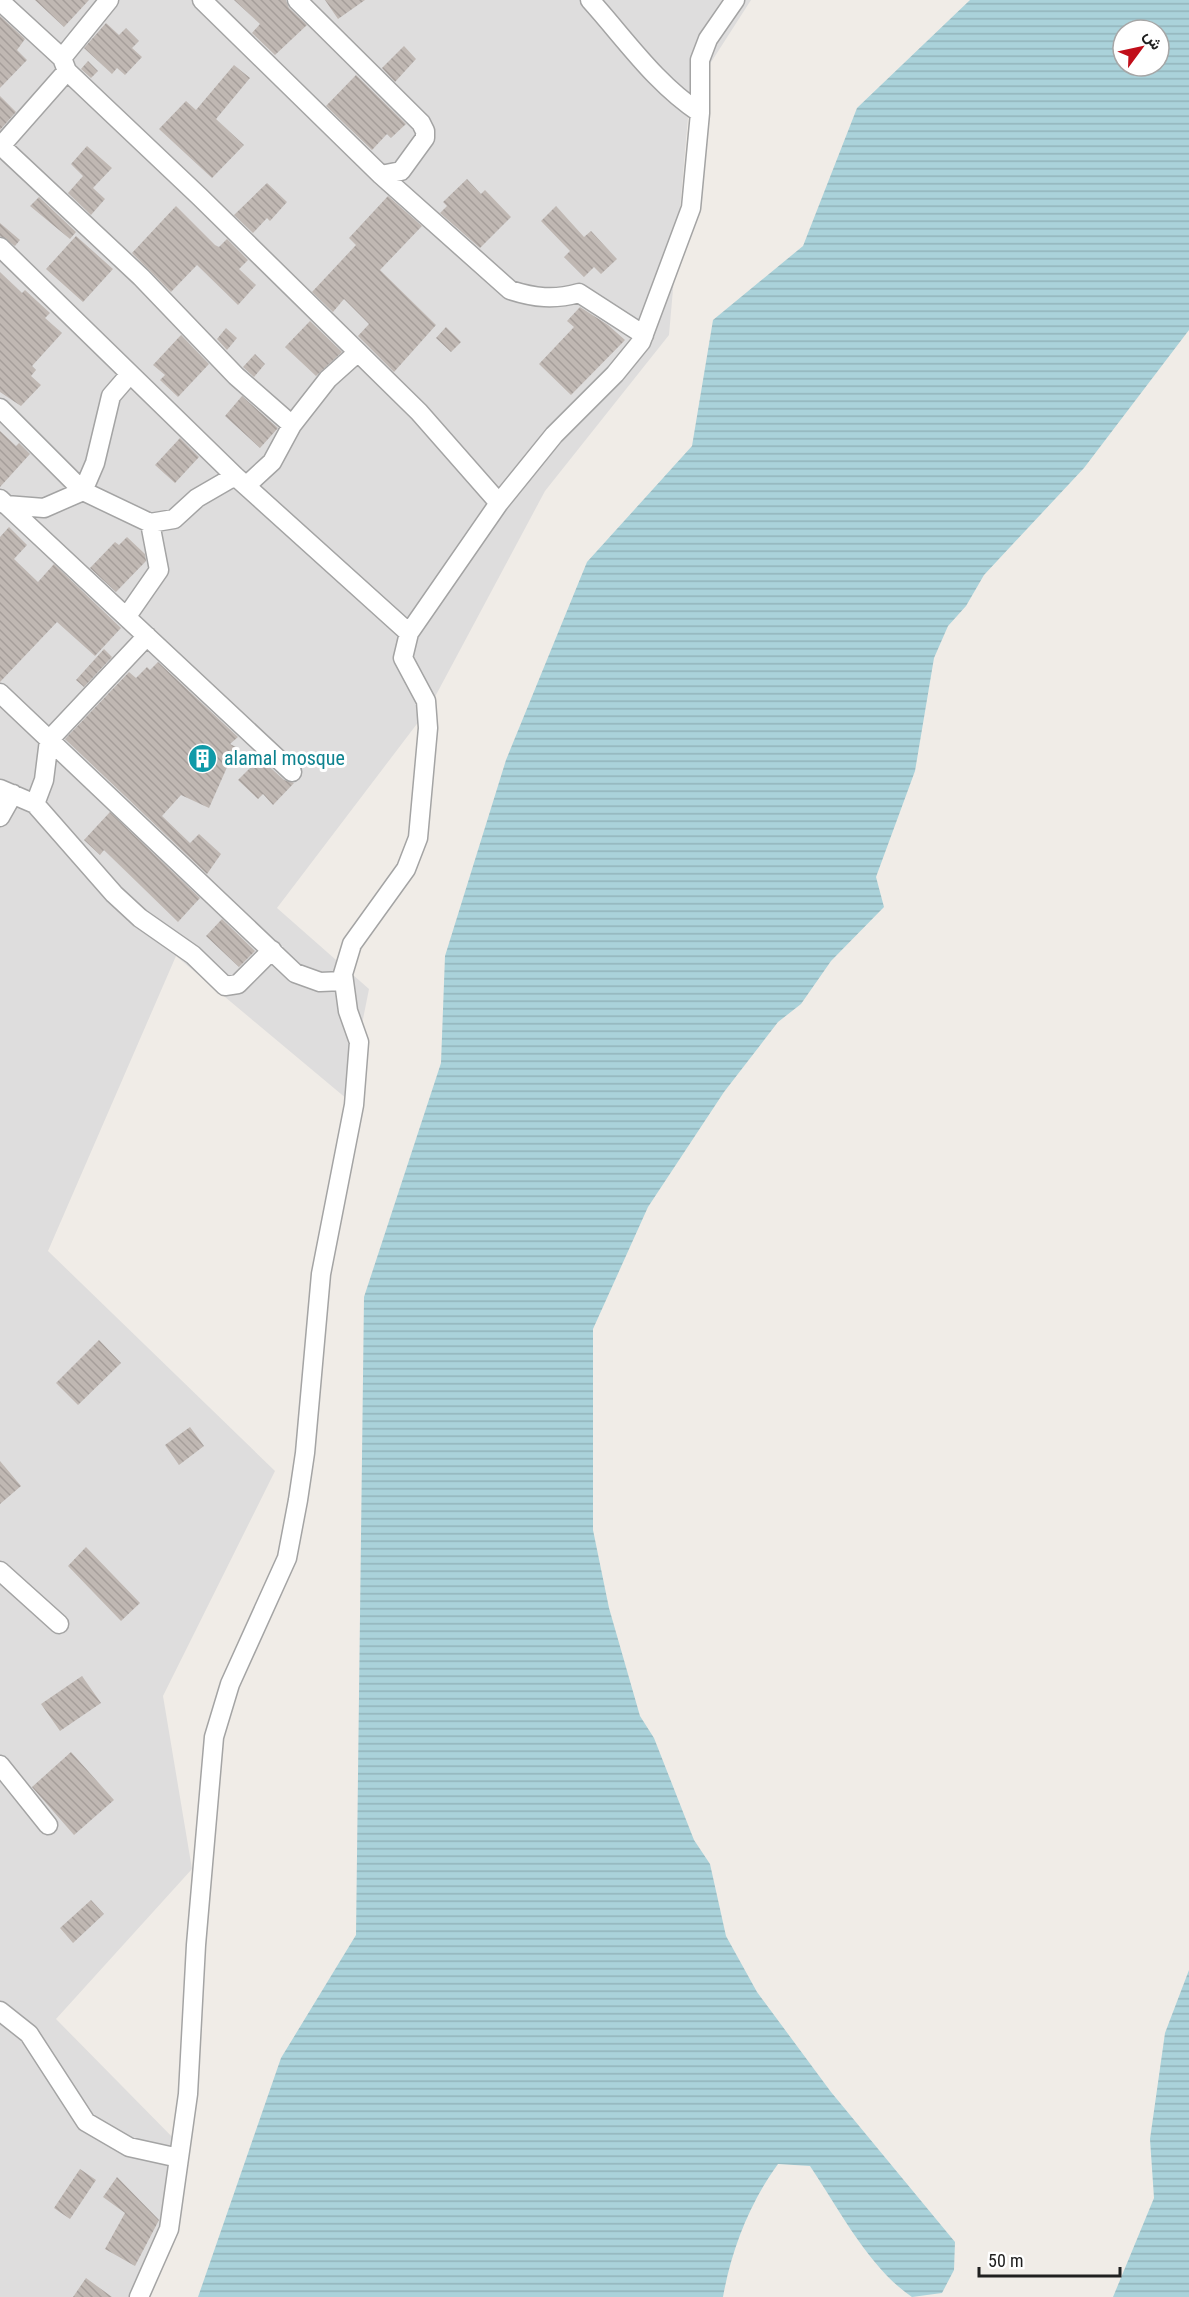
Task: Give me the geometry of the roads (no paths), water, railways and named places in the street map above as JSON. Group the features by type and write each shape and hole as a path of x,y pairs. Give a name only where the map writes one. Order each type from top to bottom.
{"street":[{"path":"109,0 65,65 0,146 141,277 236,375 292,425"},
{"path":"202,0 381,175 510,290 532,297 558,299 579,293 644,334"},
{"path":"297,0 421,123 425,131 425,138 401,171 381,175"},
{"path":"590,0 637,57 679,99 700,113"},
{"path":"139,2297 169,2229 188,2094 196,1945 214,1737 230,1684 287,1558 305,1453 321,1274 354,1105 359,1042 348,1011 343,974 352,944 406,869 418,838 428,728 426,701 403,658 409,633 499,503 554,435 615,374 644,334 691,208 700,113 700,60 708,39 735,0"},
{"path":"0,1 419,412 499,503"},
{"path":"0,247 241,481 409,633"},
{"path":"0,408 83,490 150,523 174,519 197,498 241,481 272,462 292,425 328,380 357,353"},
{"path":"3,502 44,508 83,490 95,463 111,396 130,374"},
{"path":"3,502 292,772"},
{"path":"127,616 159,570 150,523"},
{"path":"35,804 44,780 49,740 147,636"},
{"path":"0,693 295,973 320,982 344,981"},
{"path":"0,817 7,792 35,804 114,894 140,918 194,955 225,986 238,984 272,950"},
{"path":"0,1570 59,1624"},
{"path":"0,1765 48,1825"},
{"path":"0,2010 28,2034 86,2122 129,2147 179,2158"}],"water":[{"path":"970,0 1189,0 1189,330 1084,468 984,575 966,606 948,626 934,658 915,771 876,877 884,907 831,961 801,1004 778,1022 724,1092 648,1207 593,1329 593,1530 609,1608 640,1716 654,1738 694,1840 710,1864 726,1936 757,1992 831,2092 955,2242 954,2270 942,2293 912,2297 896,2285 868,2254 810,2166 778,2164 750,2211 731,2262 723,2297 198,2297 281,2058 356,1935 364,1297 441,1063 445,956 506,760 587,562 692,446 713,320 803,246 857,108"},
{"path":"1189,1970 1189,2297 1113,2297 1154,2198 1150,2139 1165,2033"}],"place":[{"name":"alamal mosque","path":"203,758"}]}
